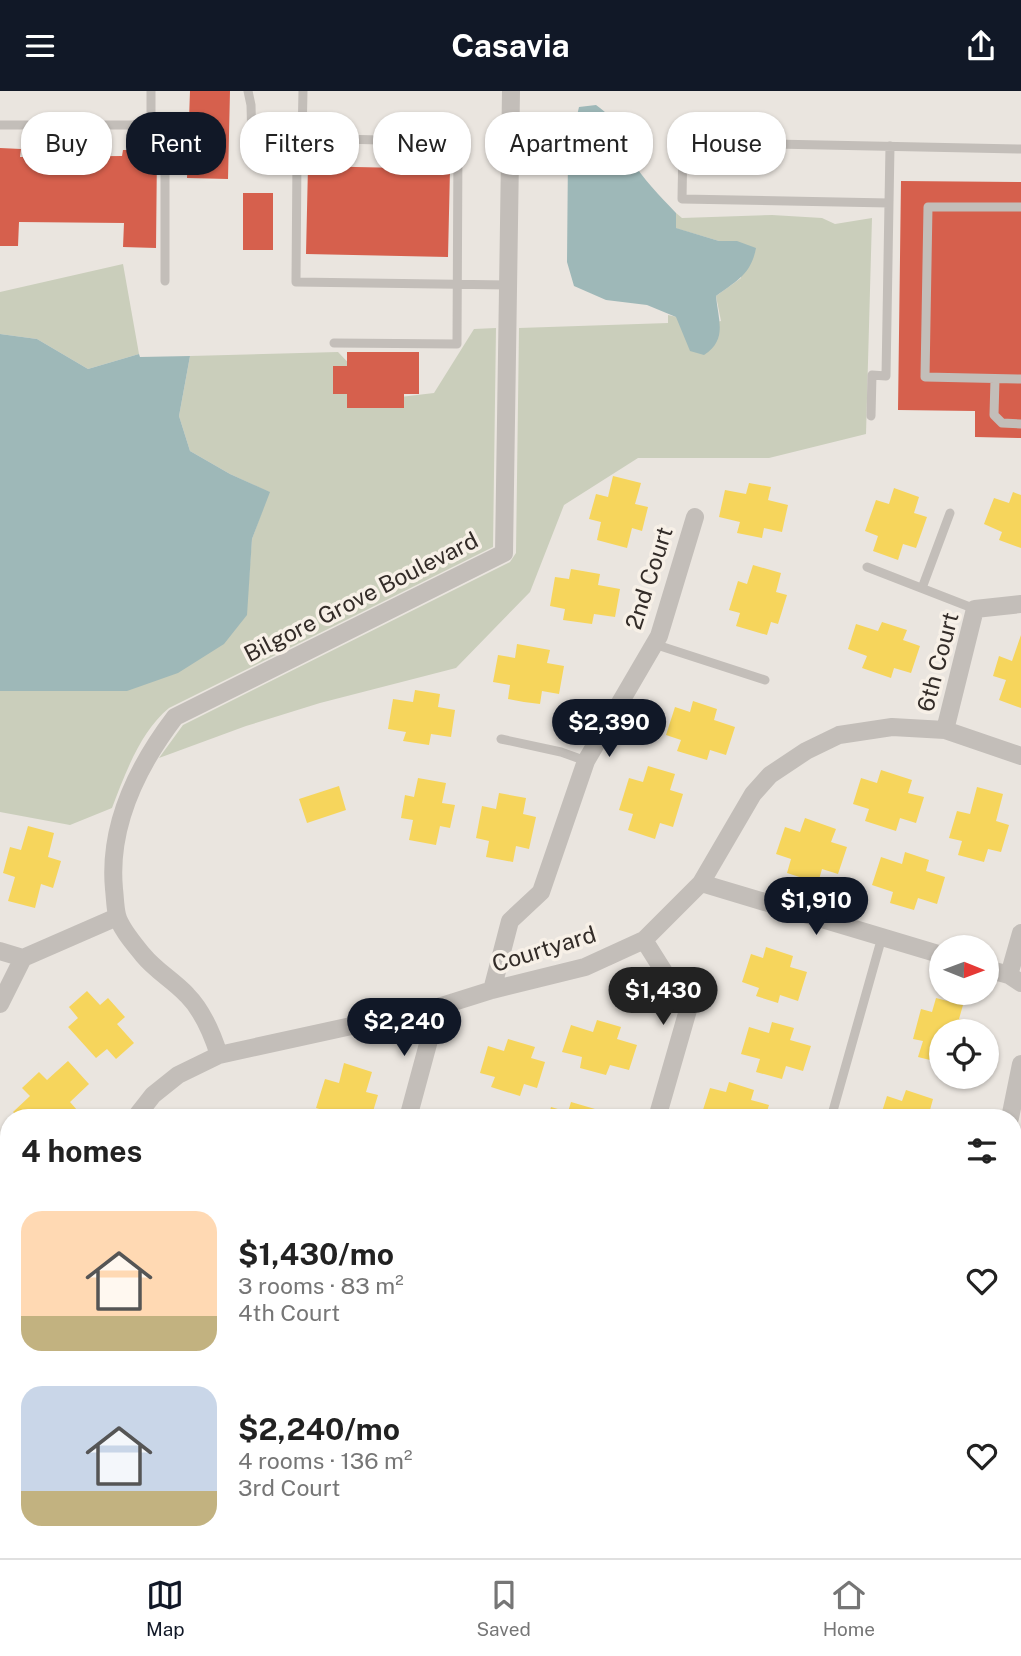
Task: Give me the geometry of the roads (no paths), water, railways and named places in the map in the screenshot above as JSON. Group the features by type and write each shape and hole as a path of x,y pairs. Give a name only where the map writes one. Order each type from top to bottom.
{"street":[{"name":"Bilgore Grove Boulevard","path":"117,917 113,851 118,828 137,774 155,743 175,717 504,553 511,91"},
{"name":"2nd Court","path":"492,990 510,921 541,892 586,761 659,636 695,517"},
{"name":"6th Court","path":"945,730 975,609 1021,604"},
{"name":"Courtyard","path":"142,1109 153,1095 178,1075 219,1055 438,1007 492,990 585,967 645,940 701,883 753,793 770,775 806,751 839,735 892,727 945,730 1021,756"},
{"path":"701,883 929,951"},
{"path":"0,1004 23,958 117,917 161,975 186,994 212,1033 219,1055"},
{"path":"1015,979 1021,933"},
{"path":"645,940 688,1010 660,1109"},
{"path":"0,951 23,958"},
{"path":"410,1109 438,1007"},
{"path":"1012,1109 1021,1064"}],"lane":[{"path":"151,91 151,112"},
{"path":"248,91 251,112"},
{"path":"303,91 303,112"},
{"path":"0,125 126,125"},
{"path":"334,343 457,344 458,142 359,139"},
{"path":"889,203 682,199 683,142 1021,149"},
{"path":"871,416 872,375 886,376 890,146"},
{"path":"165,175 165,281"},
{"path":"297,175 296,282 508,285"},
{"path":"1021,208 929,207 925,377 1021,379"},
{"path":"995,379 994,415 1002,423 1021,424"},
{"path":"922,588 950,513"},
{"path":"867,568 975,609"},
{"path":"654,644 765,680"},
{"path":"501,739 561,752 586,761"},
{"path":"834,1109 882,937"}],"water":[{"path":"596,105 605,112 578,112 579,107"},
{"path":"568,175 642,175 676,213 676,228 719,241 737,241 756,248 746,271 716,296 719,336 704,355 690,351 676,317 647,305 606,300 574,286 567,262"},
{"path":"0,334 37,339 88,369 139,354 140,357 190,356 179,416 190,451 230,474 270,492 252,539 247,615 224,644 178,673 127,691 0,691"}]}
